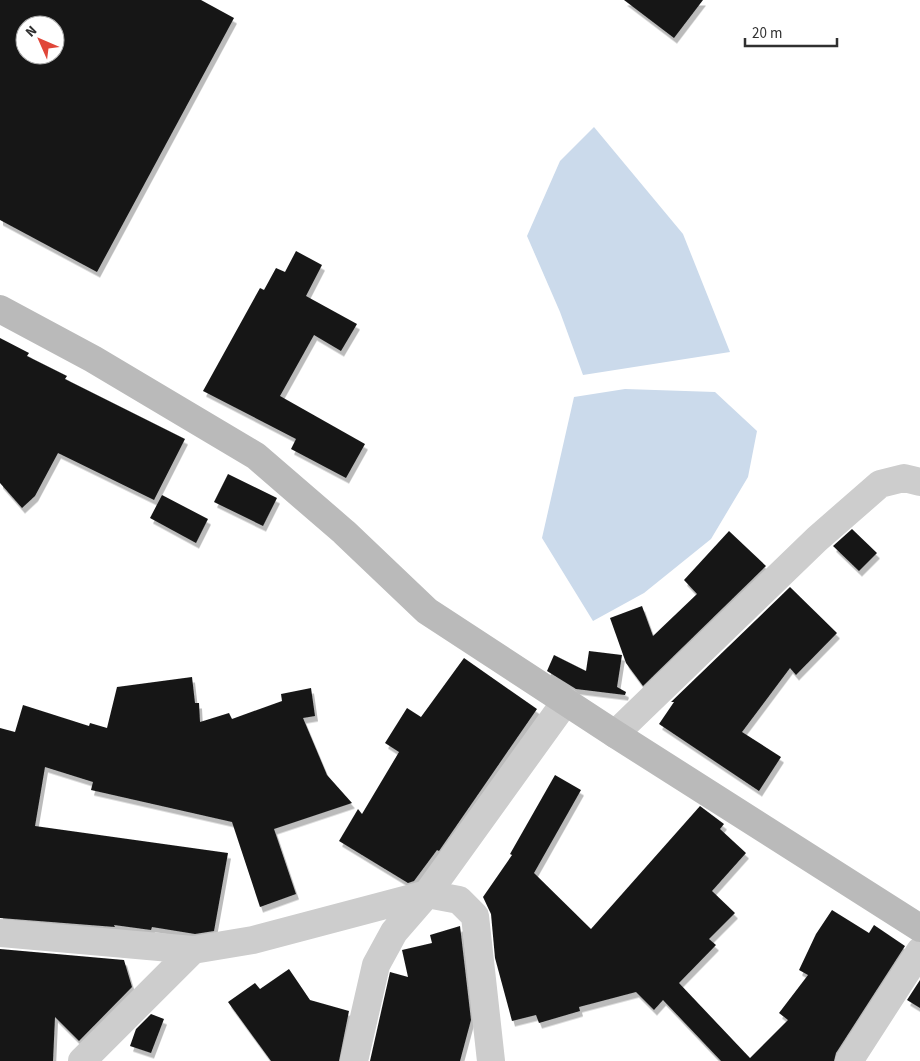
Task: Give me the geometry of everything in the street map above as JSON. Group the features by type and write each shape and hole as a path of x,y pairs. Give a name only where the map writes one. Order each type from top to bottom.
{"main road":[{"path":"0,310 93,359 256,456 344,532 427,611 615,734 920,928"}],"street":[{"path":"615,734 817,539 880,484 904,478 920,482"},
{"path":"354,1061 376,966 394,932 427,894 566,701"},
{"path":"0,933 193,950 253,940 427,894 459,900 475,916 491,1061"},
{"path":"82,1061 193,950"},
{"path":"849,1061 920,951"}],"water":[{"path":"594,127 683,234 730,352 583,375 560,312 527,236 560,161"},
{"path":"625,389 715,392 757,431 748,477 711,539 644,593 593,621 542,538 574,397"}],"building":[{"path":"0,0 201,0 234,18 97,272 0,220"},
{"path":"624,0 703,0 674,38"},
{"path":"296,251 322,265 306,296 357,324 341,351 314,335 280,396 365,444 346,478 291,449 296,439 203,391 260,288 264,290 276,268 285,272"},
{"path":"0,338 29,353 27,356 67,376 65,379 185,439 154,500 58,453 35,496 22,508 0,483"},
{"path":"228,474 277,498 263,526 214,502"},
{"path":"162,495 208,519 196,543 150,518"},
{"path":"852,529 877,553 859,571 833,546"},
{"path":"729,531 766,566 643,686 626,663 610,618 642,606 653,636 697,594 684,580"},
{"path":"790,587 837,633 796,675 790,668 742,732 781,757 759,791 659,724 674,702 671,702"},
{"path":"589,651 622,655 617,687 626,692 625,695 576,689 547,671 554,655 586,671"},
{"path":"464,658 537,709 439,851 437,850 414,881 408,883 339,841 358,809 362,814 399,752 385,743 407,708 421,717"},
{"path":"192,677 195,703 199,703 200,722 229,713 232,719 282,701 281,694 311,688 315,716 303,718 327,775 352,803 274,829 296,894 260,907 232,822 91,790 93,782 45,767 35,826 228,853 214,931 195,934 152,927 151,930 114,925 115,927 0,918 0,728 15,732 23,705 89,726 90,723 107,728 117,687"},
{"path":"555,775 581,790 534,873 591,929 700,806 724,824 720,829 746,853 712,891 735,913 709,939 716,945 679,983 750,1058 788,1020 779,1013 808,975 799,970 816,934 832,910 869,933 874,925 905,946 836,1053 834,1061 721,1061 663,1000 654,1010 636,992 579,1007 580,1011 539,1023 536,1015 512,1021 495,958 491,914 483,897 512,855 510,854"},
{"path":"460,926 471,1020 460,1061 370,1061 390,972 408,977 402,950 432,943 430,935"},
{"path":"0,949 124,960 132,987 79,1041 55,1017 53,1061 0,1061"},
{"path":"289,969 310,1000 349,1011 339,1061 271,1061 228,1002 255,983 260,989"},
{"path":"920,980 920,1008 907,1000"},
{"path":"151,1014 164,1019 151,1053 130,1046 136,1029"}]}
